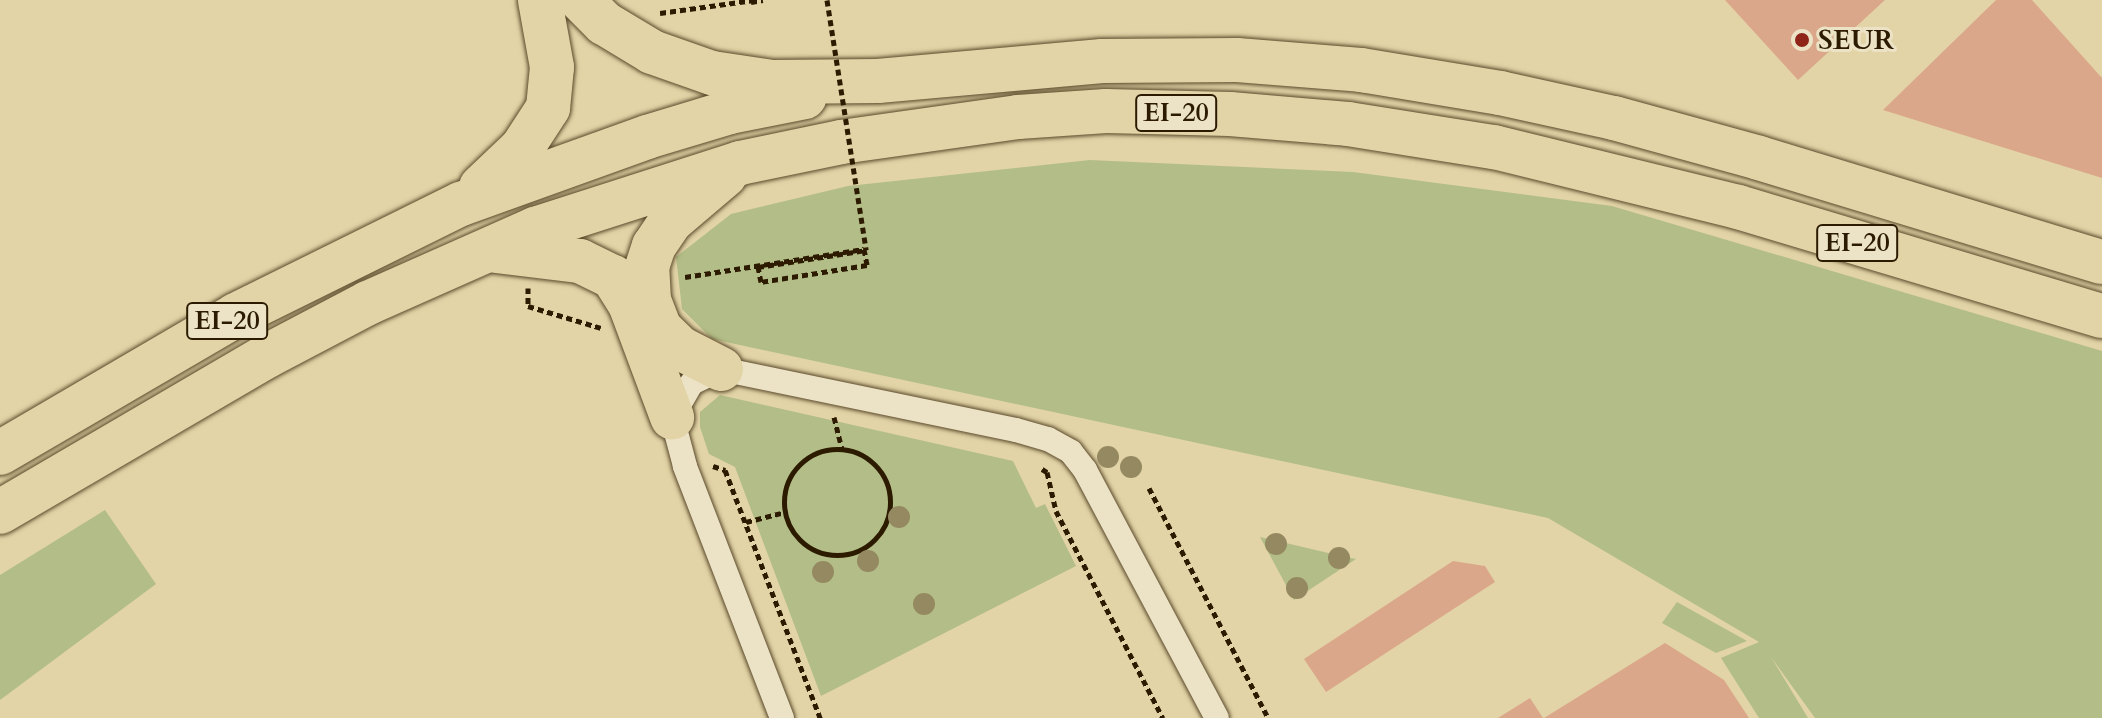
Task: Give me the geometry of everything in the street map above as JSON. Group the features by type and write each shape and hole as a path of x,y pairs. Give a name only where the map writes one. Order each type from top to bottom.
{"highway":[{"path":"461,204 522,148 548,108 552,67 540,0"},
{"path":"581,0 604,23 652,52 712,73 772,82 878,81"},
{"name":"EI-20","path":"0,453 236,315 461,204 559,167 730,112 878,81 1102,61 1237,60 1361,70 1500,93 1614,118 2102,262"},
{"name":"EI-20","path":"0,512 267,356 368,303 481,251 550,224 740,163 841,142 937,127 1106,111 1230,114 1348,124 1494,147 1611,173 1738,207 2102,316"},
{"path":"721,369 680,348 660,329 649,301 647,267 654,246 671,221 740,163"},
{"path":"481,251 566,258 598,268 613,277 630,304 672,417"}],"street":[{"path":"782,718 685,466 672,417 692,383 721,369 1016,430 1048,439 1071,452 1085,470 1217,718"}],"path":[{"path":"717,0 718,7 763,0"},
{"path":"652,14 754,0"},
{"path":"676,279 864,249 866,257 867,265 761,282 758,267 851,252 866,250 827,0"},
{"path":"842,449 832,412 847,416"},
{"path":"842,449 866,458 884,476 890,509 876,539 846,555 828,555 796,537 785,512 785,486 794,470 807,457 842,449"},
{"path":"703,462 725,470 820,718"},
{"path":"1037,466 1047,472 1056,511 1163,718"},
{"path":"1149,488 1268,718"},
{"path":"746,522 785,512"}],"green space":[{"path":"1090,160 1353,172 1612,206 2102,351 2102,718 1815,718 1771,657 1808,718 1759,718 1721,658 1759,642 1548,518 712,339 682,309 676,257 731,214 848,186"},
{"path":"720,395 1013,461 1036,508 1045,504 1076,566 821,696 735,467 709,454 700,427 700,412"},
{"path":"105,510 156,584 0,700 0,575"},
{"path":"1260,537 1341,556 1356,559 1294,600"},
{"path":"1677,602 1747,641 1716,653 1662,623"}],"building":[{"name":"SEUR","path":"1725,0 1885,0 1798,80"},
{"path":"1996,0 2032,0 2102,78 2102,178 1883,110"},
{"path":"1453,561 1485,566 1495,582 1326,692 1304,659"},
{"path":"1665,643 1724,680 1749,718 1544,718"},
{"path":"1530,698 1543,718 1498,718"}],"place":[{"name":"SEUR","path":"1802,40"}]}
